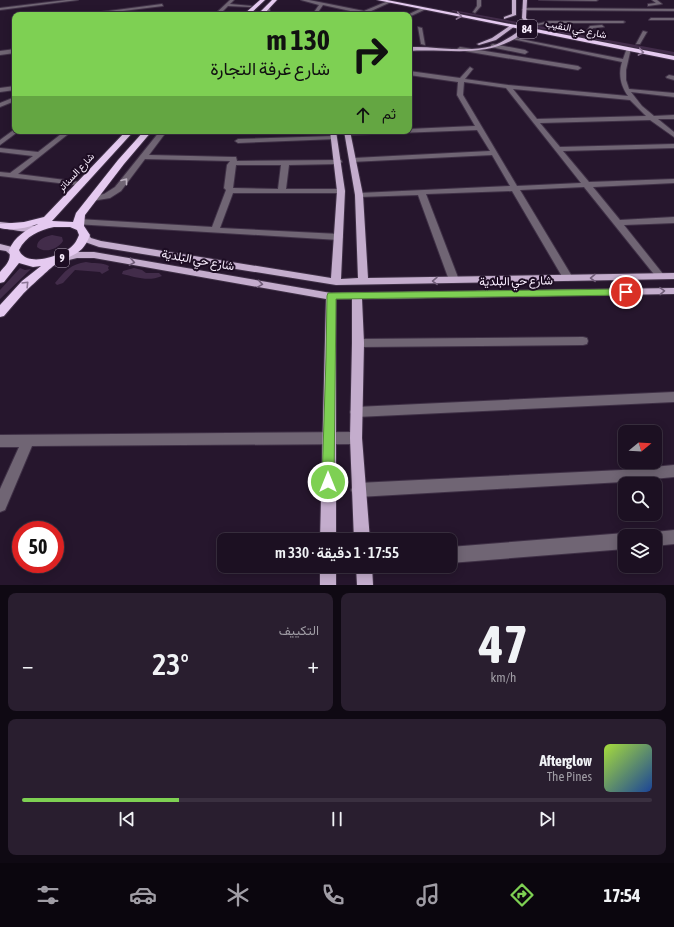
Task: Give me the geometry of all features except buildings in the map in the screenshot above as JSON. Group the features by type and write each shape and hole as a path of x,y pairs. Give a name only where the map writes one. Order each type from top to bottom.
{"highway":[{"path":"244,12 256,0"},
{"path":"249,12 263,0"},
{"path":"255,12 267,0"},
{"path":"263,12 275,0"},
{"name":"شارع حي النقيب","path":"379,0 674,58"},
{"path":"441,12 452,7"},
{"path":"467,10 483,13"},
{"name":"شارع حي النقيب","path":"498,16 564,29"},
{"path":"548,33 556,27"},
{"name":"شارع حي النقيب","path":"580,32 595,34"},
{"path":"631,41 646,44"},
{"name":"شارع السناتر","path":"38,228 45,224 127,134"},
{"name":"9","path":"0,313 32,278 49,265 75,251 80,246 80,215 121,162 145,134"},
{"path":"116,147 115,150 118,152 125,152 132,149"},
{"path":"102,161 115,158 120,159 121,162"},
{"path":"2,225 34,223 47,218 57,211"},
{"path":"0,279 9,254 14,250 21,239 38,228 61,223 80,229"},
{"name":"9","path":"9,254 28,263 38,264 61,259"}],"main road":[{"path":"506,18 514,15 514,0"},
{"path":"525,4 524,18 528,22"},
{"path":"412,45 478,44 494,38 513,26"},
{"path":"412,49 458,49 493,46 512,38 526,29"},
{"path":"334,134 341,191 336,282"},
{"path":"348,134 359,195 363,282"},
{"path":"2,225 30,230 38,228"},
{"name":"شارع حي البلدية","path":"80,229 88,240 96,243 336,282 674,276"},
{"name":"شارع حي البلدية","path":"61,259 77,255 94,255 331,296 674,291"},
{"path":"212,276 219,271 219,263"},
{"path":"230,279 229,273 237,266"},
{"path":"328,533 328,438 331,358 331,296"},
{"path":"358,296 356,438 361,533"},
{"path":"328,573 328,585"},
{"path":"364,573 365,585"}],"street":[{"path":"17,0 18,9"},
{"path":"0,9 18,9 76,0"},
{"path":"157,10 166,0 175,0"},
{"path":"219,12 232,0"},
{"path":"303,0 359,12"},
{"path":"475,12 479,6 480,0"},
{"path":"541,0 596,0"},
{"path":"525,4 660,4 654,0"},
{"path":"366,12 389,2"},
{"path":"316,12 322,4"},
{"path":"525,4 674,10"},
{"path":"105,12 162,5"},
{"path":"227,5 250,6"},
{"path":"267,12 268,8"},
{"path":"412,14 424,9"},
{"path":"651,19 674,19"},
{"path":"539,24 549,22 623,22"},
{"path":"587,33 592,27 604,26"},
{"path":"420,28 424,44"},
{"path":"638,43 644,32"},
{"path":"512,38 625,61"},
{"path":"493,46 525,52"},
{"path":"458,49 468,56 518,65"},
{"path":"458,49 578,68"},
{"path":"629,49 622,71 626,90 630,98 674,135"},
{"path":"0,53 12,51"},
{"path":"470,69 461,81 460,95 568,278"},
{"path":"412,74 508,87 630,98"},
{"path":"508,87 660,276"},
{"path":"0,90 12,88"},
{"path":"626,90 674,95"},
{"path":"536,122 674,117"},
{"path":"412,131 480,128"},
{"path":"0,143 12,134"},
{"path":"11,176 65,134"},
{"path":"92,198 105,196 116,191 162,134"},
{"path":"238,140 334,134"},
{"path":"558,149 674,146"},
{"path":"0,150 39,154"},
{"path":"354,160 494,153"},
{"path":"144,157 179,159 233,159 234,163"},
{"path":"282,191 285,162"},
{"path":"234,163 338,162"},
{"path":"215,230 230,190 228,188 231,165 234,163"},
{"path":"0,174 81,184"},
{"path":"359,195 674,181"},
{"path":"230,190 341,191"},
{"path":"421,192 454,280"},
{"path":"617,223 674,220"},
{"path":"80,229 215,230 339,238"},
{"path":"358,343 583,341"},
{"path":"356,412 674,397"},
{"path":"0,441 356,438"},
{"path":"0,505 28,441"},
{"path":"358,490 674,472"},
{"path":"662,538 674,537"},
{"path":"457,554 618,542"}],"shaded area":[{"path":"453,10 545,27 548,29 451,11"},
{"path":"558,32 674,52 674,55 562,34"},
{"path":"52,235 62,237 63,241 61,244 51,250 44,250 37,247 40,240"},
{"path":"86,262 109,266 109,270 102,274 100,272 75,270 63,283 57,285 55,283 62,275 76,264"},
{"path":"20,268 25,270 31,269 0,299 0,290"},
{"path":"134,268 142,270 146,273 159,273 162,276 147,279 122,274 123,271"}],"route":[{"path":"328,482 331,296 626,292"}]}
